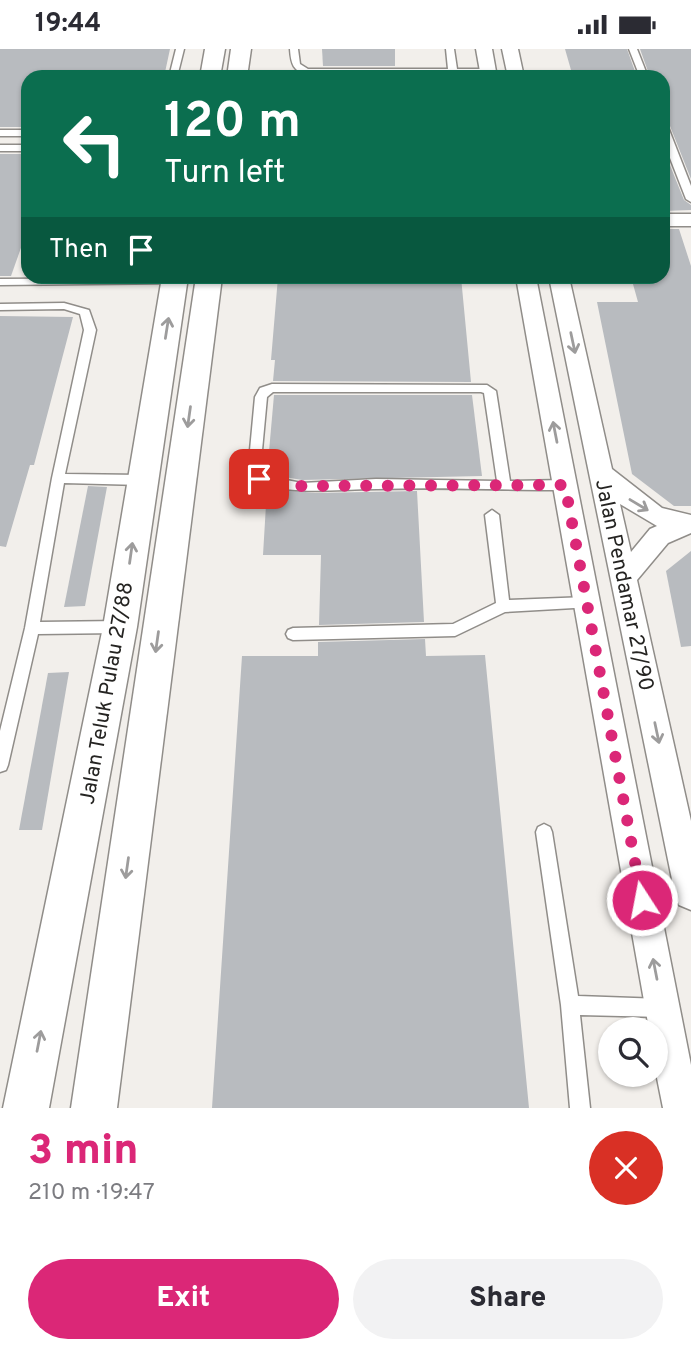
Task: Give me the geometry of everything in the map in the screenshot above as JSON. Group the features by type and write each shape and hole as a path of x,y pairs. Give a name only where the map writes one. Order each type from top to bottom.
{"street":[{"path":"211,70 215,49"},
{"path":"238,70 241,49"},
{"path":"484,49 488,70"},
{"path":"510,49 514,70"},
{"path":"670,220 691,221"},
{"name":"Jalan Teluk Pulau 27/88","path":"26,1108 120,627 141,480 185,284"},
{"name":"Jalan Teluk Pulau 27/88","path":"94,1108 185,284"},
{"name":"Jalan Pendamar 27/90","path":"527,284 681,1108"},
{"name":"Jalan Pendamar 27/90","path":"560,284 691,894"},
{"path":"601,473 632,502 656,515 688,524"},
{"path":"623,578 659,536 688,524"}],"lane":[{"path":"175,70 180,49"},
{"path":"294,49 295,65 299,70"},
{"path":"450,49 453,70"},
{"path":"633,49 641,70"},
{"path":"0,133 21,134"},
{"path":"670,145 691,199"},
{"path":"0,148 21,148"},
{"path":"0,282 21,281"},
{"path":"0,307 64,306 85,312 90,330 58,478 33,628 0,765"},
{"path":"504,486 494,405 490,391 483,387 272,389 264,391 261,397 255,461 259,479 271,484 504,486 565,485"},
{"path":"58,478 141,480"},
{"path":"492,515 503,606"},
{"path":"293,634 455,630 503,606 587,603"},
{"path":"33,628 120,627"},
{"path":"544,832 570,1005 580,1108"},
{"path":"570,1005 662,1008"}],"building":[{"path":"0,49 170,49 166,70 21,70 21,127 0,127"},
{"path":"322,49 395,49 395,66 323,66"},
{"path":"565,49 627,49 634,70 571,70"},
{"path":"640,49 691,49 691,179 670,126 670,70 648,70"},
{"path":"0,154 21,154 21,248 11,276 0,276"},
{"path":"670,165 684,200 691,205 691,210 670,211"},
{"path":"670,229 679,229 691,266 691,506 674,506 632,474 597,302 638,302 633,284 670,284"},
{"path":"277,284 462,284 471,382 273,381 275,360 271,360"},
{"path":"0,316 73,317 34,465 30,465 6,547 0,546"},
{"path":"274,395 472,395 482,476 302,480 267,474"},
{"path":"88,486 107,487 85,606 64,607"},
{"path":"267,488 315,493 417,491 424,622 319,625 321,555 263,555"},
{"path":"691,551 691,646 681,647 666,571"},
{"path":"425,639 426,656 485,655 529,1108 212,1108 242,656 318,656 318,642"},
{"path":"69,672 42,830 19,830 48,673"}],"route":[{"path":"259,479 271,484 289,486 565,485 642,900"}]}
